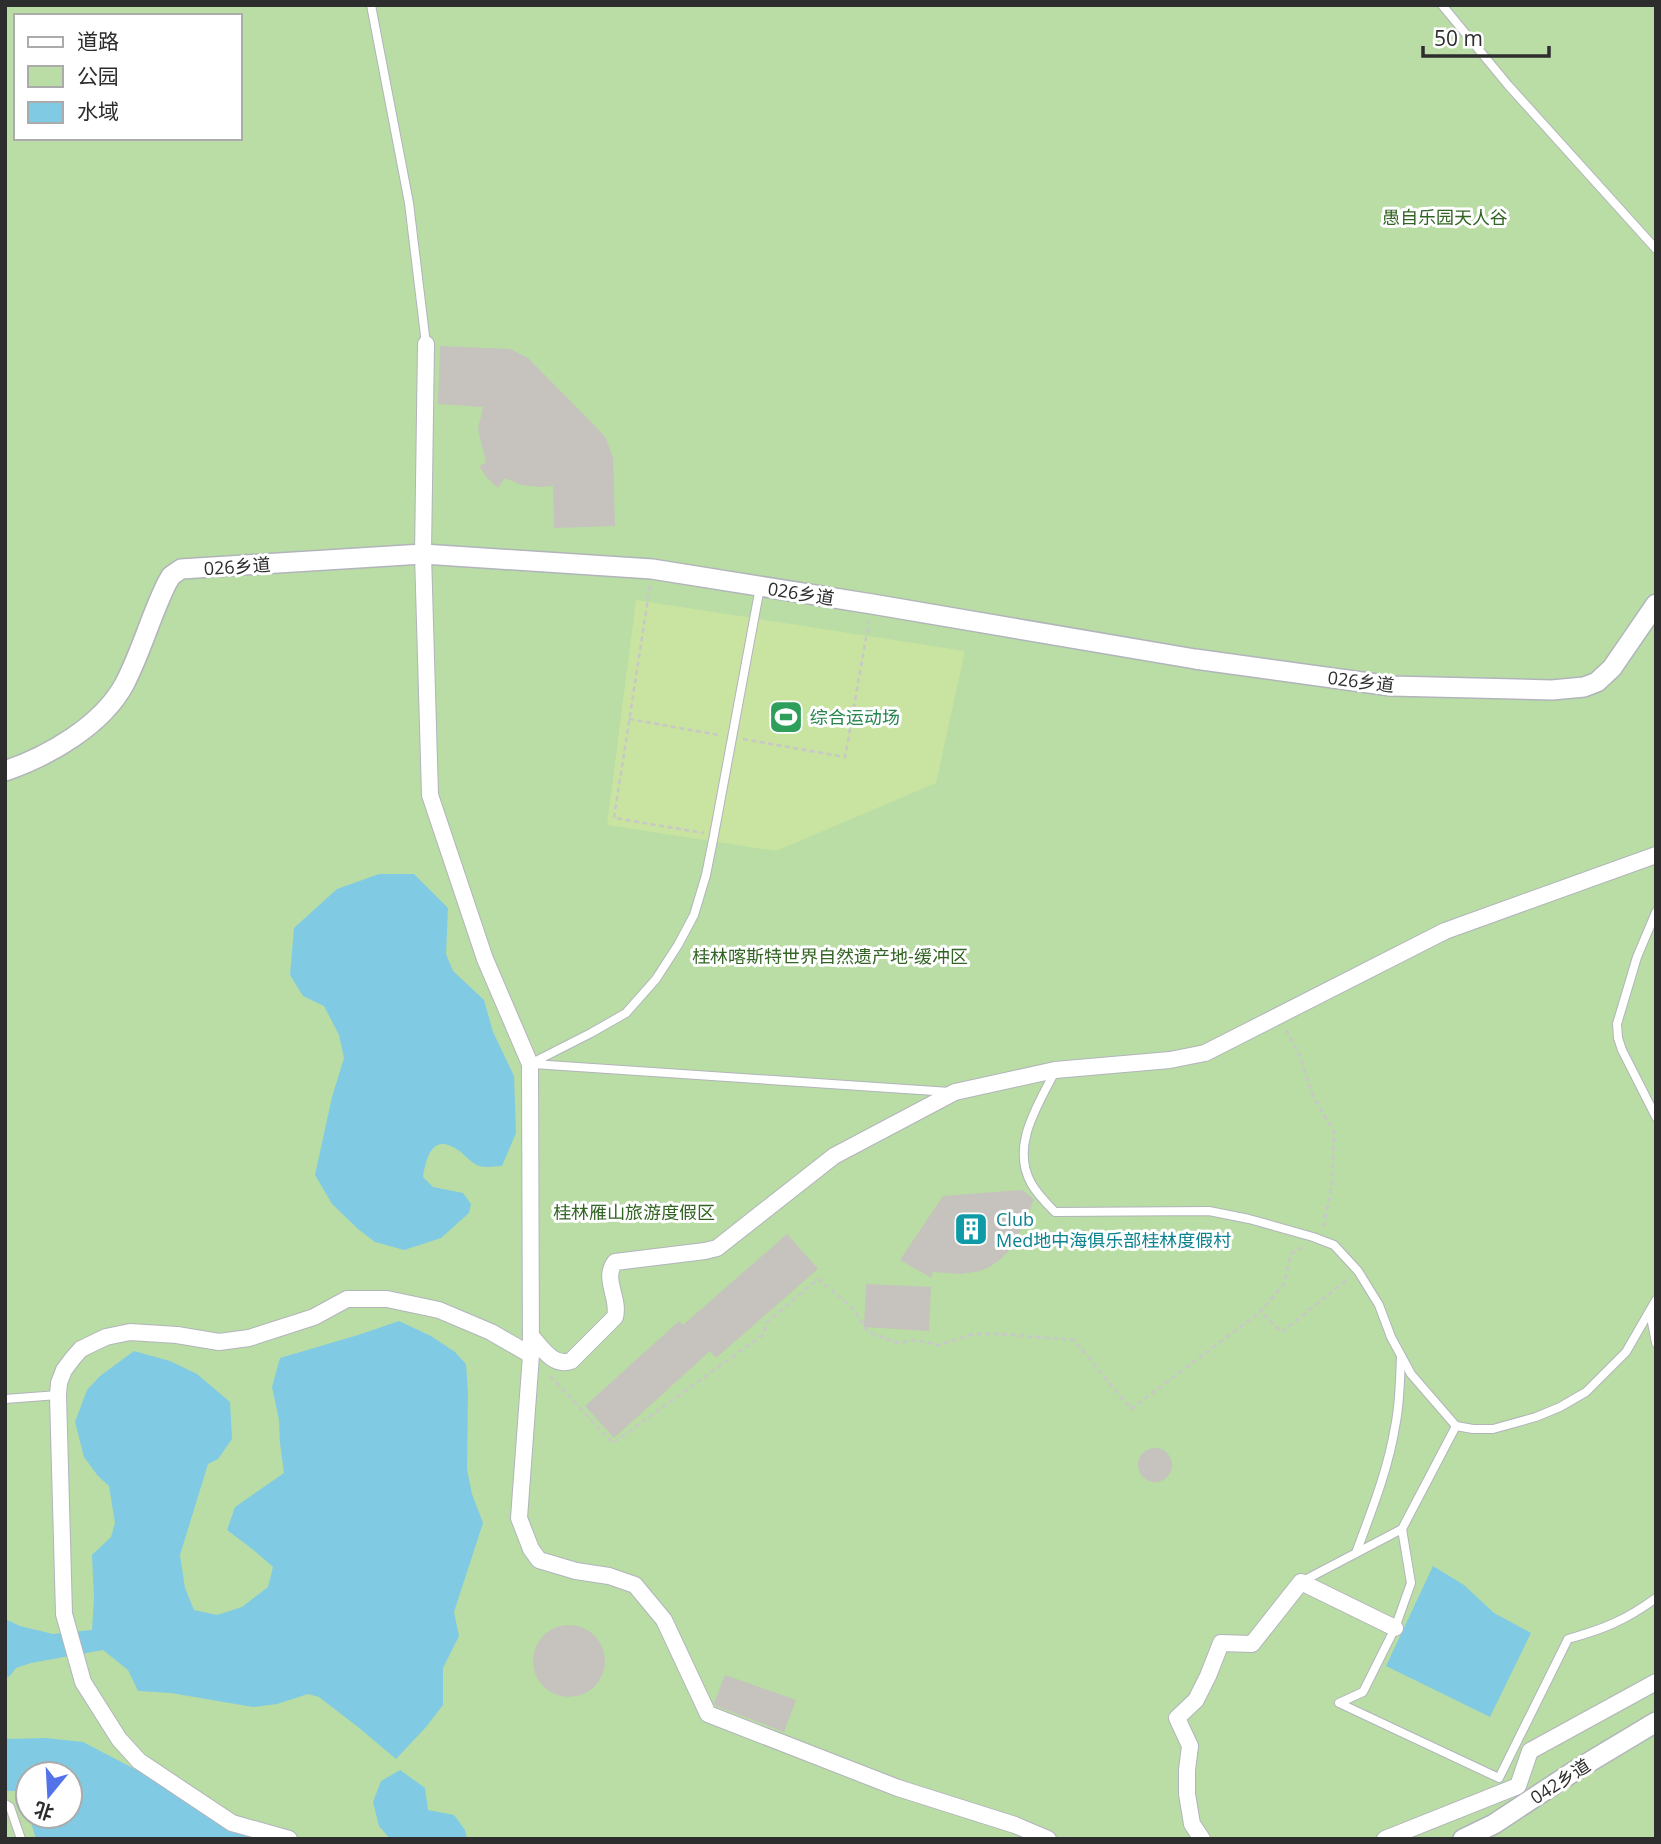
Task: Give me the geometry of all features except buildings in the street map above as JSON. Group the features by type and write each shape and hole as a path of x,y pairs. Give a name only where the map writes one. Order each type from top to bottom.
{"street":[{"path":"426,344 423,554 430,795 485,959 530,1064 531,1336 519,1518 531,1549 539,1560 576,1571 609,1576 635,1585 664,1620 708,1714 898,1788 1015,1825 1048,1839"},
{"name":"026乡道","path":"5,771 47,754 92,722 108,705 123,686 171,576 181,569 423,554 652,569 1195,659 1391,686 1552,690 1584,687 1606,675 1656,604"},
{"path":"531,1336 553,1359 563,1363 571,1361 615,1317 617,1309 609,1275 615,1262 717,1248 834,1156 955,1092 1055,1070 1170,1060 1205,1053 1445,931 1656,855"},
{"path":"289,1839 232,1823 139,1761 119,1739 83,1682 64,1614 58,1395 64,1370 81,1349 106,1337 130,1332 177,1335 219,1342 249,1338 314,1317 347,1299 387,1298 439,1310 491,1332 530,1355"},
{"path":"1202,1839 1192,1824 1187,1794 1190,1746 1177,1718 1196,1700 1221,1643 1252,1644 1301,1582 1395,1628"},
{"path":"1385,1839 1518,1786 1530,1751 1656,1682"},
{"name":"042乡道","path":"1463,1839 1494,1824 1656,1722"}],"lane":[{"path":"372,5 409,203 426,344"},
{"path":"1442,5 1508,85 1656,249"},
{"path":"530,1064 591,1034 626,1013 656,979 694,915 706,875 760,587"},
{"path":"1656,912 1627,987 1617,1024 1622,1050 1656,1117"},
{"path":"530,1064 955,1092"},
{"path":"1055,1070 1031,1120 1024,1143 1024,1160 1030,1181 1055,1212 1209,1211 1249,1219 1334,1245 1358,1271 1379,1305 1391,1337 1411,1374 1456,1426 1493,1429 1536,1417 1586,1392 1626,1352 1656,1300"},
{"path":"1650,1312 1656,1343"},
{"path":"1356,1553 1395,1429 1401,1356"},
{"path":"5,1399 58,1395"},
{"path":"1301,1582 1402,1529 1456,1426"},
{"path":"1402,1529 1411,1583 1395,1628 1363,1692 1339,1703 1499,1778 1568,1639 1596,1631 1634,1614 1656,1598"},
{"path":"5,1804 10,1807 21,1839"}],"path":[{"path":"652,569 614,818 714,835"},
{"path":"629,719 845,757 872,604"},
{"path":"530,1355 612,1443 764,1334 767,1322 818,1279 852,1307 868,1332 898,1343 914,1340 939,1345 974,1334 1074,1340 1131,1409 1260,1312 1284,1284 1291,1254 1309,1242 1324,1224 1332,1184 1334,1132 1312,1094 1300,1056 1278,1015"},
{"path":"1260,1312 1282,1332 1358,1271"}],"green space":[{"name":"桂林雁山旅游度假区","path":"5,5 1656,5 1656,1839 5,1839"},
{"name":"综合运动场","path":"636,600 965,651 936,783 776,851 607,825"}],"water":[{"path":"379,874 414,874 448,908 446,954 453,971 484,1000 493,1032 514,1076 516,1133 502,1166 479,1166 452,1146 444,1144 433,1148 423,1177 433,1187 463,1193 471,1204 469,1213 441,1238 404,1250 375,1242 358,1229 332,1204 315,1175 332,1097 344,1058 339,1035 324,1006 303,996 290,975 294,928 337,889"},
{"path":"399,1321 431,1336 455,1352 466,1364 467,1469 472,1494 483,1523 454,1612 459,1636 443,1668 443,1705 396,1759 319,1697 308,1694 277,1704 253,1707 171,1693 138,1691 128,1670 103,1650 31,1663 16,1668 9,1677 5,1676 5,1619 20,1626 53,1634 92,1630 92,1555 111,1537 115,1523 109,1486 84,1457 75,1422 87,1390 100,1376 134,1351 170,1361 197,1374 230,1402 232,1439 218,1459 208,1464 180,1555 185,1588 194,1610 217,1615 242,1607 268,1587 273,1567 227,1530 235,1507 284,1473 279,1420 272,1387 280,1358"},
{"path":"1433,1566 1464,1585 1494,1613 1531,1633 1490,1717 1386,1666"},
{"path":"46,1738 83,1742 260,1839 36,1839 33,1830 84,1830 84,1760 14,1760 14,1791 5,1791 5,1739"},
{"path":"400,1770 425,1788 428,1810 454,1815 465,1830 467,1839 390,1839 379,1826 373,1802 381,1781"}],"place":[{"name":"综合运动场","path":"786,717"},
{"name":"Club Med地中海俱乐部桂林度假村","path":"971,1229"}],"park label":[{"name":"愚自乐园天人谷","path":"1445,217"},
{"name":"桂林喀斯特世界自然遗产地-缓冲区","path":"830,956"}]}
